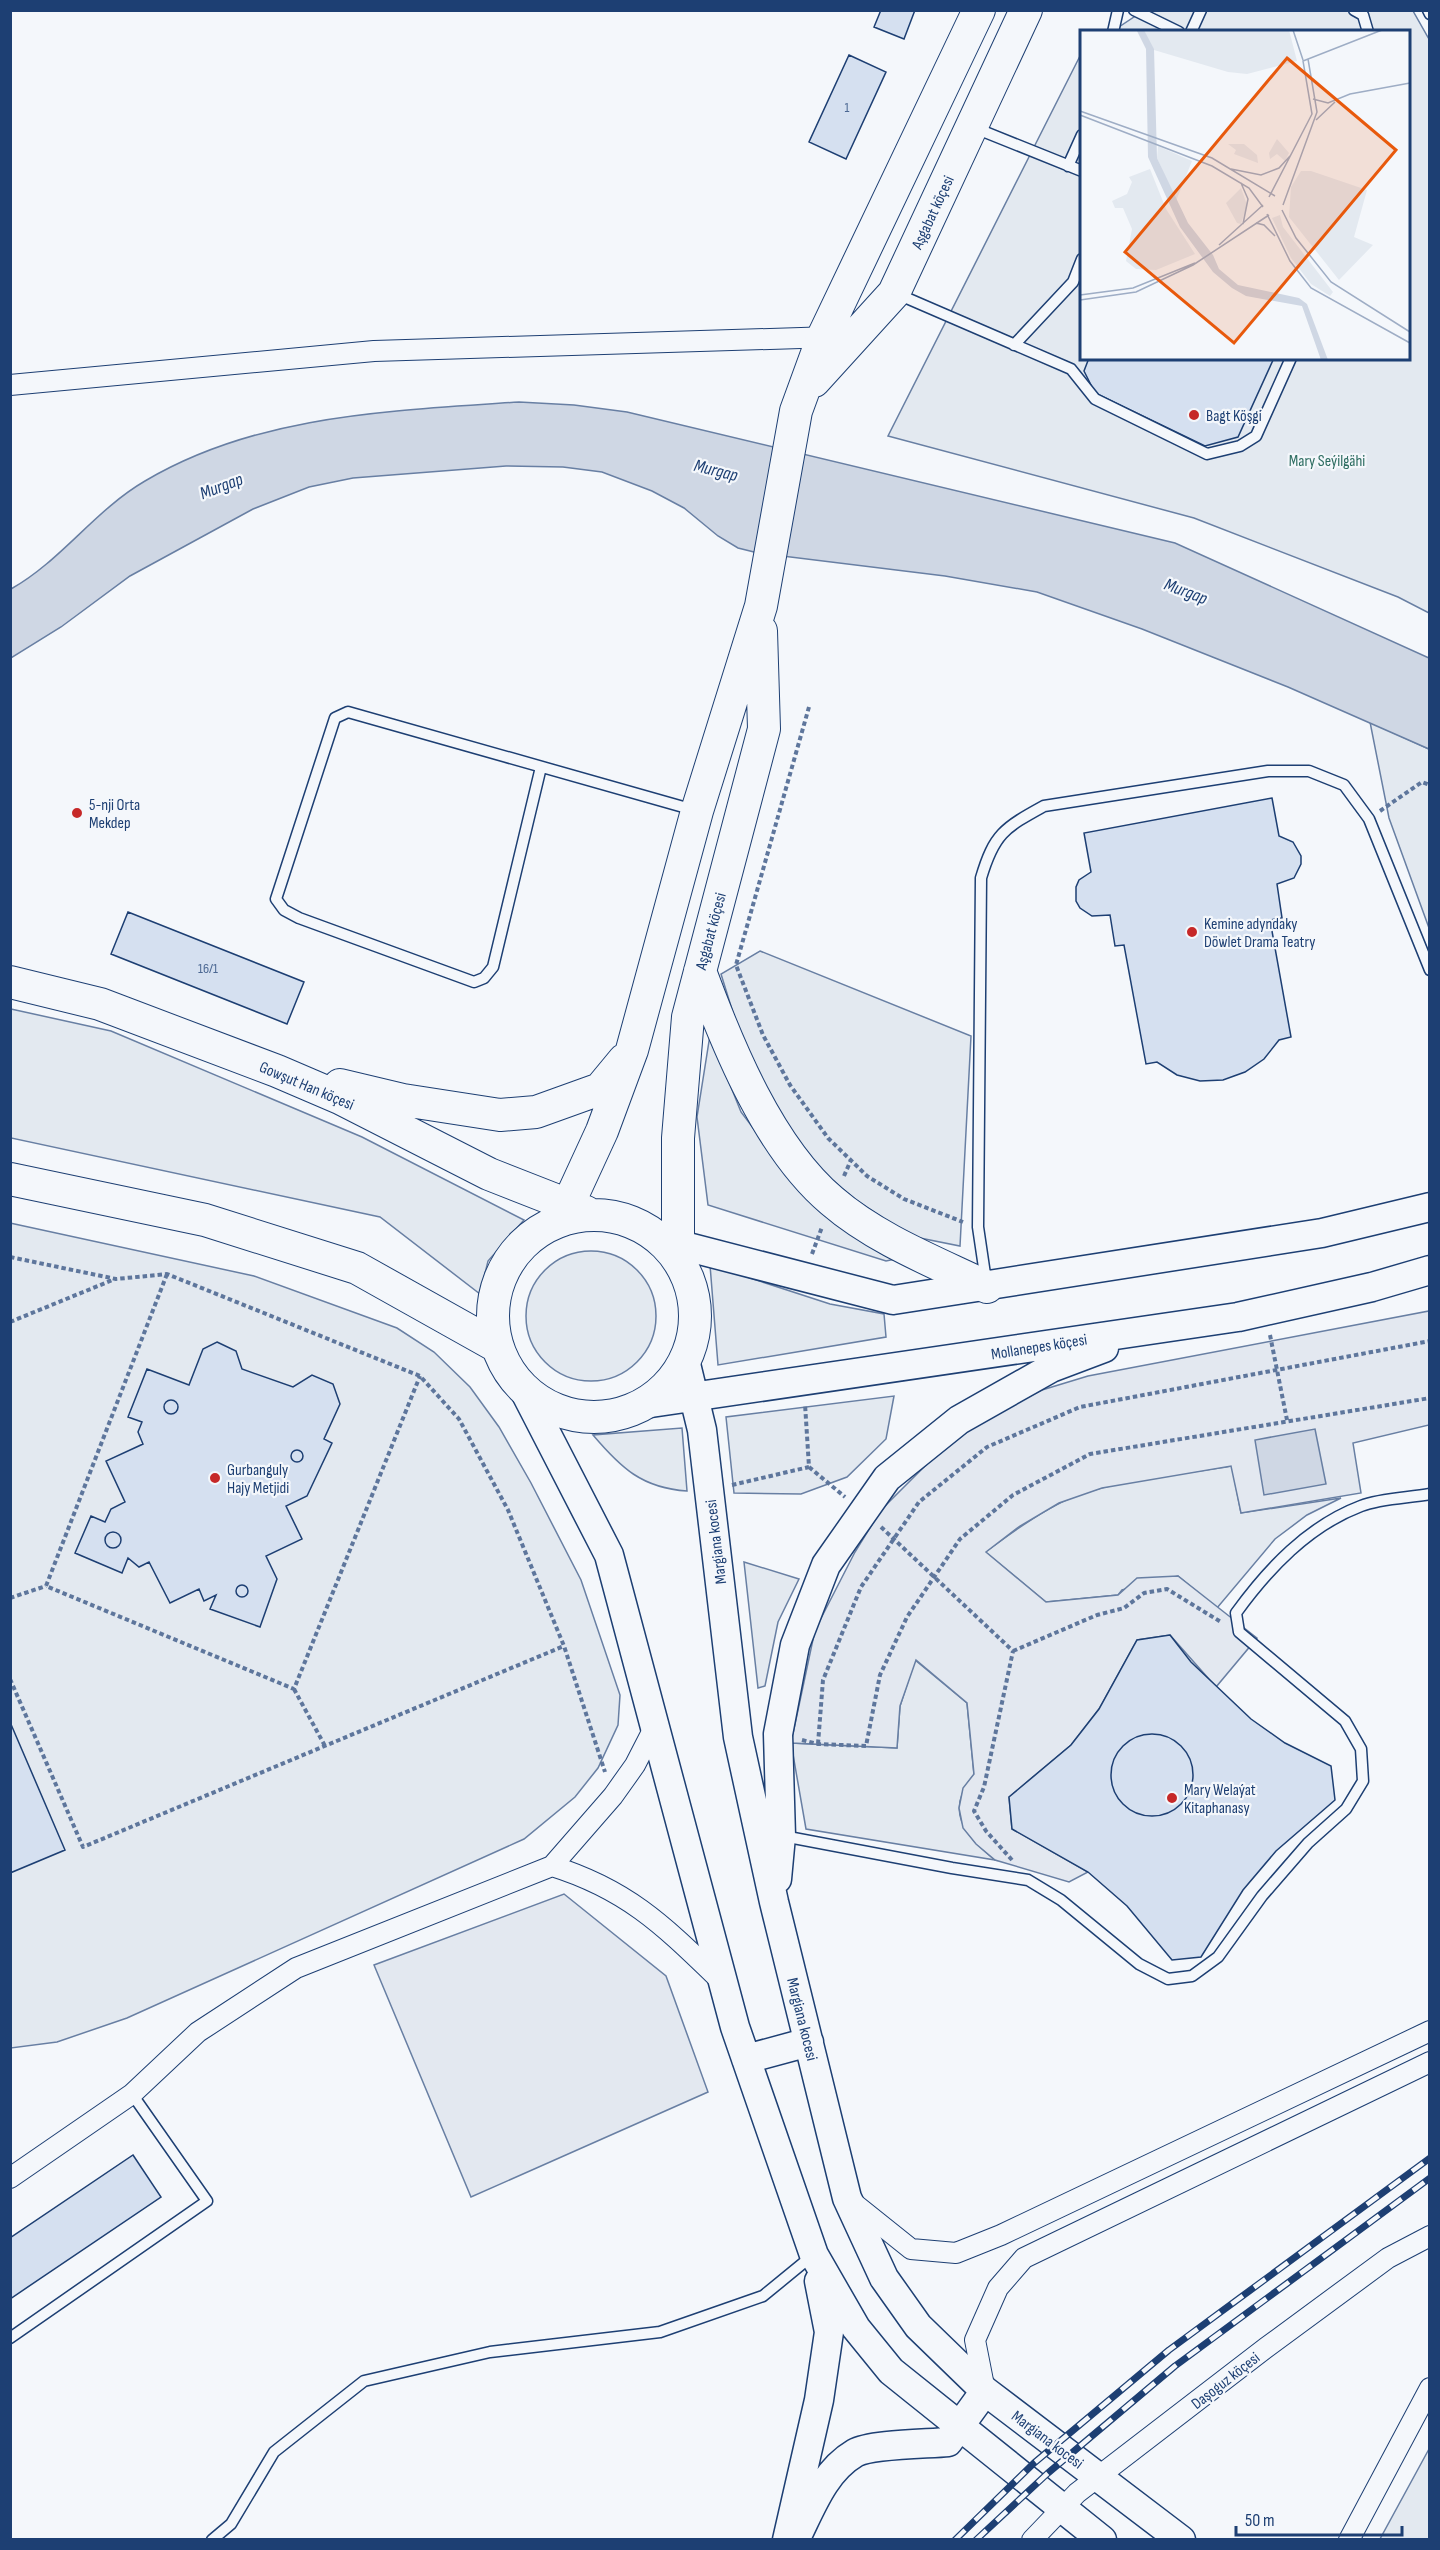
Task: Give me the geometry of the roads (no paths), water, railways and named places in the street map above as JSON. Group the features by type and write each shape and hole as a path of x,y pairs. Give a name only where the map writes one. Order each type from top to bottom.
{"main road":[{"name":"Aşgabat köçesi","path":"673,1248 678,1138 688,1017 764,729 761,606 766,568 801,401 823,337 979,10"},
{"name":"Aşgabat köçesi","path":"801,401 894,293 1026,10"},
{"name":"Aşgabat köçesi","path":"574,1213 632,1050 697,811 761,606"},
{"path":"700,971 721,1028 754,1098 797,1162 831,1201 864,1224 987,1287"},
{"name":"Gowşut Han köçesi","path":"10,982 99,1004 277,1071 340,1098 489,1174 574,1213"},
{"path":"277,1071 403,1100 500,1115 536,1112 600,1089 632,1050"},
{"path":"10,1179 205,1220 357,1268 498,1347"},
{"path":"787,2540 819,2400 830,2332 814,2255 746,2059 723,1983 609,1555 524,1390 508,1370 498,1347 493,1316 498,1285 507,1266 512,1257 534,1235 574,1213 616,1217 638,1225 673,1248 893,1300 1322,1233 1430,1207"},
{"path":"524,1390 551,1408 582,1416 614,1415 644,1404 668,1385 685,1360 693,1335 695,1309 690,1283 673,1248"},
{"name":"Mollanepes köçesi","path":"644,1404 804,1382 1265,1311 1372,1287 1430,1270"},
{"path":"770,1835 778,1734 795,1645 826,1565 886,1478 959,1420 1051,1368 1157,1328"},
{"name":"Margiana kocesi","path":"685,1360 702,1430 738,1737 770,1835 774,1902 847,2198 885,2278 918,2326 985,2391 1181,2540"},
{"path":"746,2059 808,2042"},
{"path":"814,2255 856,2328 891,2371 1102,2540"},
{"path":"795,2540 819,2490 836,2468 857,2452 948,2442 985,2391"}],"street":[{"path":"10,385 374,351 856,335"},
{"path":"10,2178 132,2094 198,2031 296,1968 552,1866 613,1796 635,1765 654,1728"},
{"path":"552,1866 586,1877 632,1901 672,1933 723,1983"},
{"path":"847,2198 911,2249 956,2253 1001,2235 1430,2031"},
{"path":"1372,2058 1386,2083"},
{"path":"985,2391 975,2340 998,2288 1024,2258 1430,2062"},
{"path":"10,2162 45,2154"},
{"name":"Daşoguz köçesi","path":"1032,2540 1062,2508 1099,2477 1388,2258 1430,2236"},
{"path":"1349,2540 1430,2388"}],"lane":[{"path":"1113,30 1118,10"},
{"path":"1134,10 1175,30"},
{"path":"1192,30 1201,10"},
{"path":"1354,10 1363,15 1367,30"},
{"path":"972,126 1080,170"},
{"path":"1068,166 1080,139"},
{"path":"1014,345 1073,282 1080,264"},
{"path":"894,293 1071,369 1095,399 1207,454 1240,446 1256,436 1290,360"},
{"path":"542,767 493,967 484,978 474,982 299,918 284,910 276,899 335,718 348,712 542,767 697,811"},
{"path":"987,1287 978,1227 981,878 990,848 1013,823 1044,806 1268,771 1309,771 1344,786 1369,819 1430,970"},
{"path":"770,1835 1028,1880 1061,1900 1139,1964 1168,1979 1191,1976 1218,1957 1262,1896 1308,1843 1346,1809 1363,1781 1361,1749 1345,1721 1239,1632 1236,1613 1258,1582 1311,1532 1362,1506 1430,1494"},
{"path":"10,2338 207,2201 132,2094"},
{"path":"212,2540 231,2524 274,2452 364,2381 490,2352 660,2332 763,2296 814,2255"}],"water":[{"name":"Murgap","path":"519,402 574,405 627,412 1175,543 1429,658 1429,749 1288,687 1142,629 1037,592 945,576 758,553 738,548 718,536 684,508 652,491 602,472 563,467 506,466 353,478 309,487 253,509 130,576 61,627 11,658 11,589 46,564 127,493 188,459 233,442 279,429 326,420 374,413"},
{"path":"1315,1429 1326,1484 1264,1495 1255,1440"}],"railway":[{"path":"955,2540 1034,2463 1169,2350 1430,2158"},
{"path":"976,2540 1048,2473 1175,2366 1430,2178"}],"place":[{"name":"Bagt Köşgi","path":"1194,415"},
{"name":"5-nji Orta Mekdep","path":"77,813"},
{"name":"Kemine adyndaky Döwlet Drama Teatry","path":"1192,932"},
{"name":"Gurbanguly Hajy Metjidi","path":"215,1478"},
{"name":"Mary Welaýat Kitaphanasy","path":"1172,1798"}],"park label":[{"name":"Mary Seýilgähi","path":"1327,460"}]}
